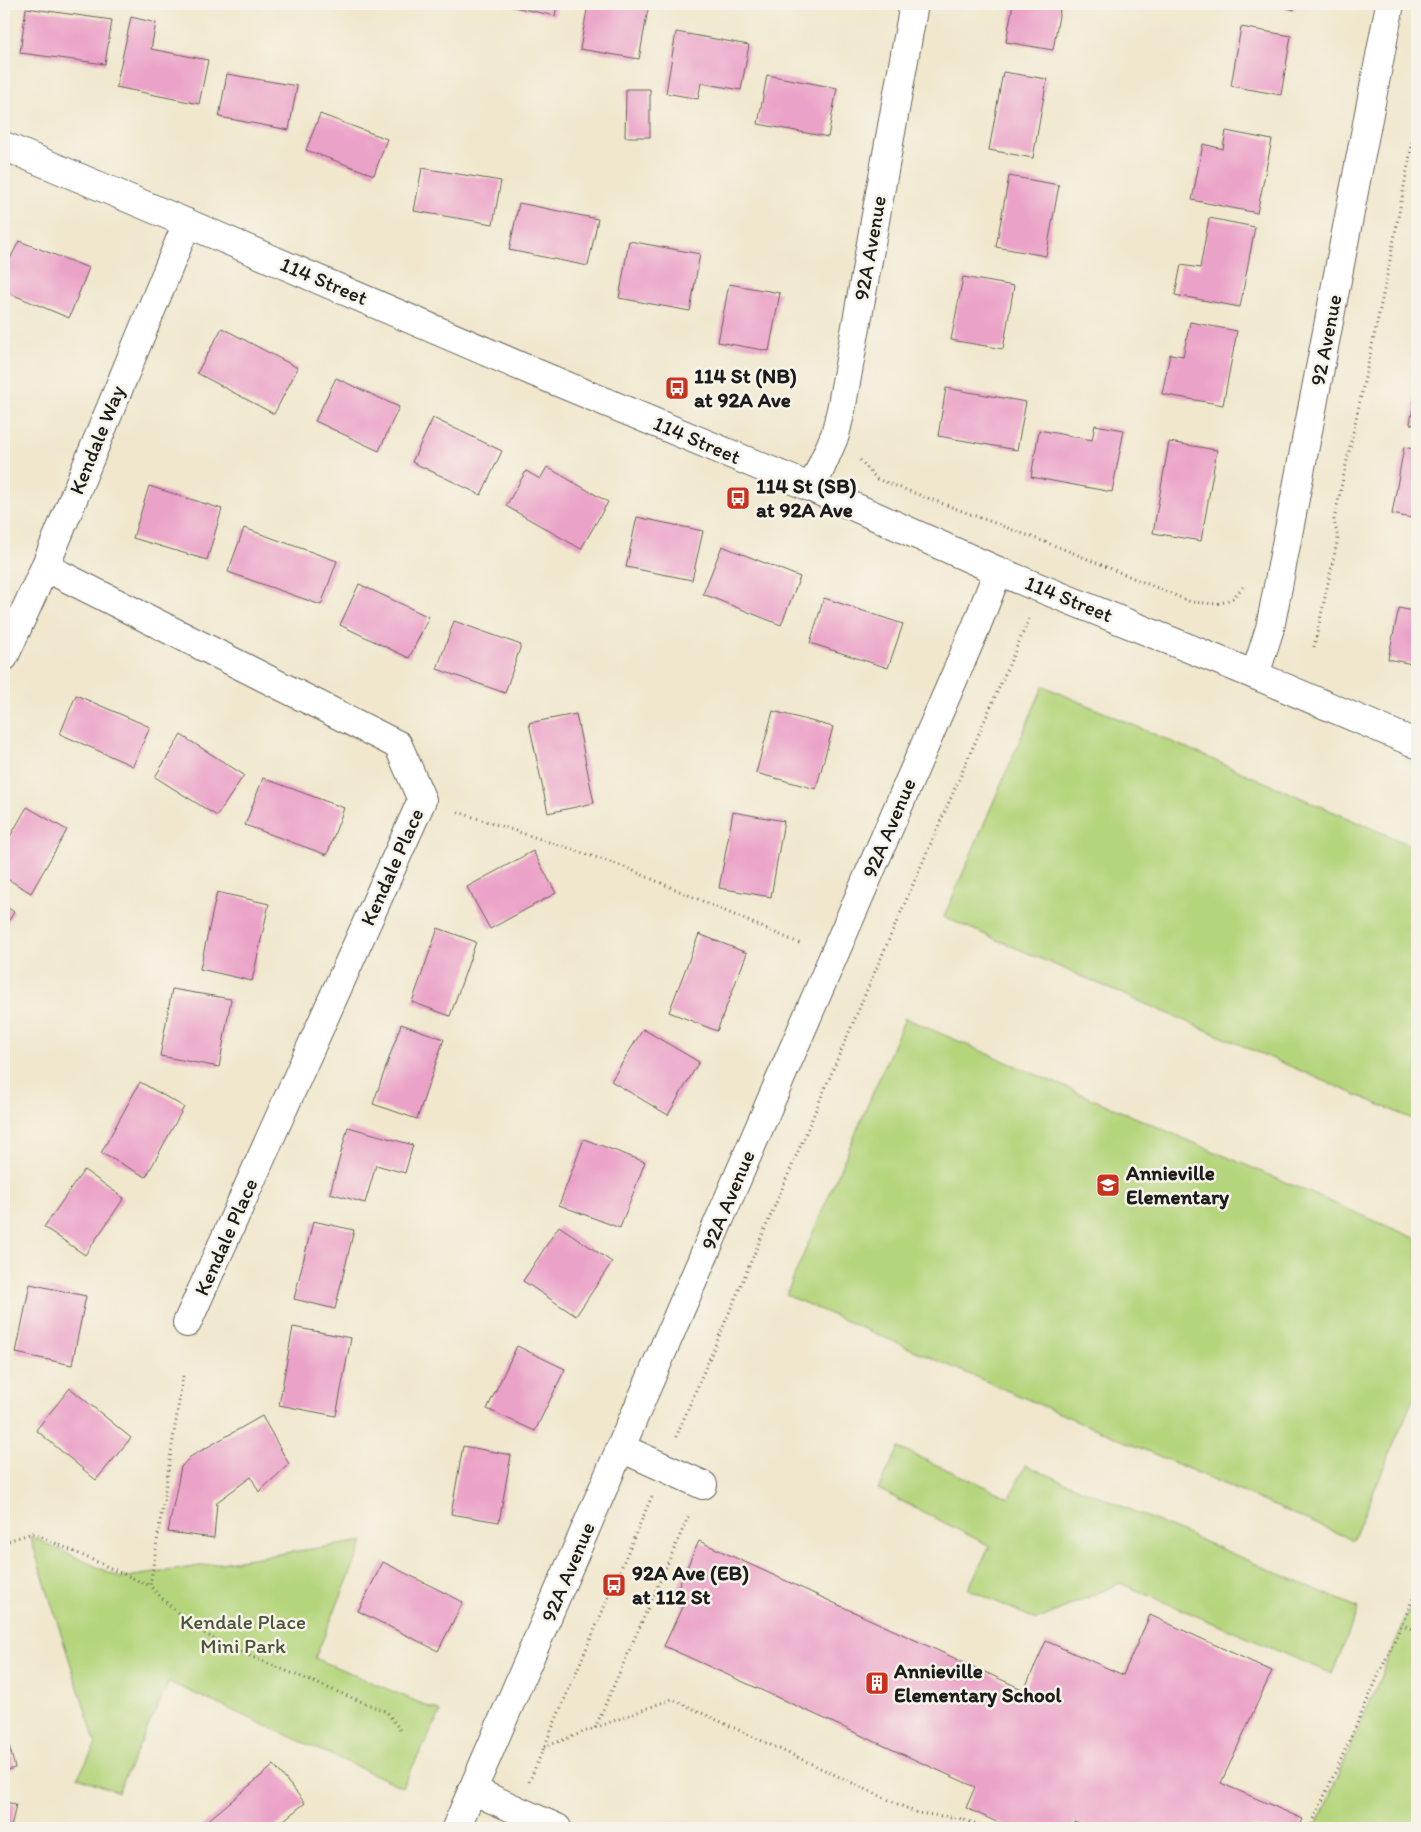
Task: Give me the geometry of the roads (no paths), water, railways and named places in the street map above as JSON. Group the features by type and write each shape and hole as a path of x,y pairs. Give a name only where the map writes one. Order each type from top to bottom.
{"street":[{"name":"92 Avenue","path":"1255,675 1270,628 1390,4"},
{"name":"92A Avenue","path":"812,488 832,442 841,410 907,7"},
{"name":"114 Street","path":"4,146 187,222 536,373 812,488 998,570 1255,675 1417,744"},
{"name":"Kendale Way","path":"4,657 45,567 187,222"},
{"name":"Kendale Place","path":"45,567 398,745 422,800 187,1323"},
{"name":"92A Avenue","path":"456,1828 976,627 998,570"},
{"path":"621,1448 703,1485"},
{"path":"472,1790 557,1828"}],"place":[{"name":"114 St (NB) at 92A Ave","path":"677,388"},
{"name":"114 St (SB) at 92A Ave","path":"738,498"},
{"name":"Annieville Elementary","path":"1108,1185"},
{"name":"92A Ave (EB) at 112 St","path":"614,1585"},
{"name":"Annieville Elementary School","path":"877,1683"}],"park label":[{"name":"Kendale Place Mini Park","path":"243,1634"}]}
